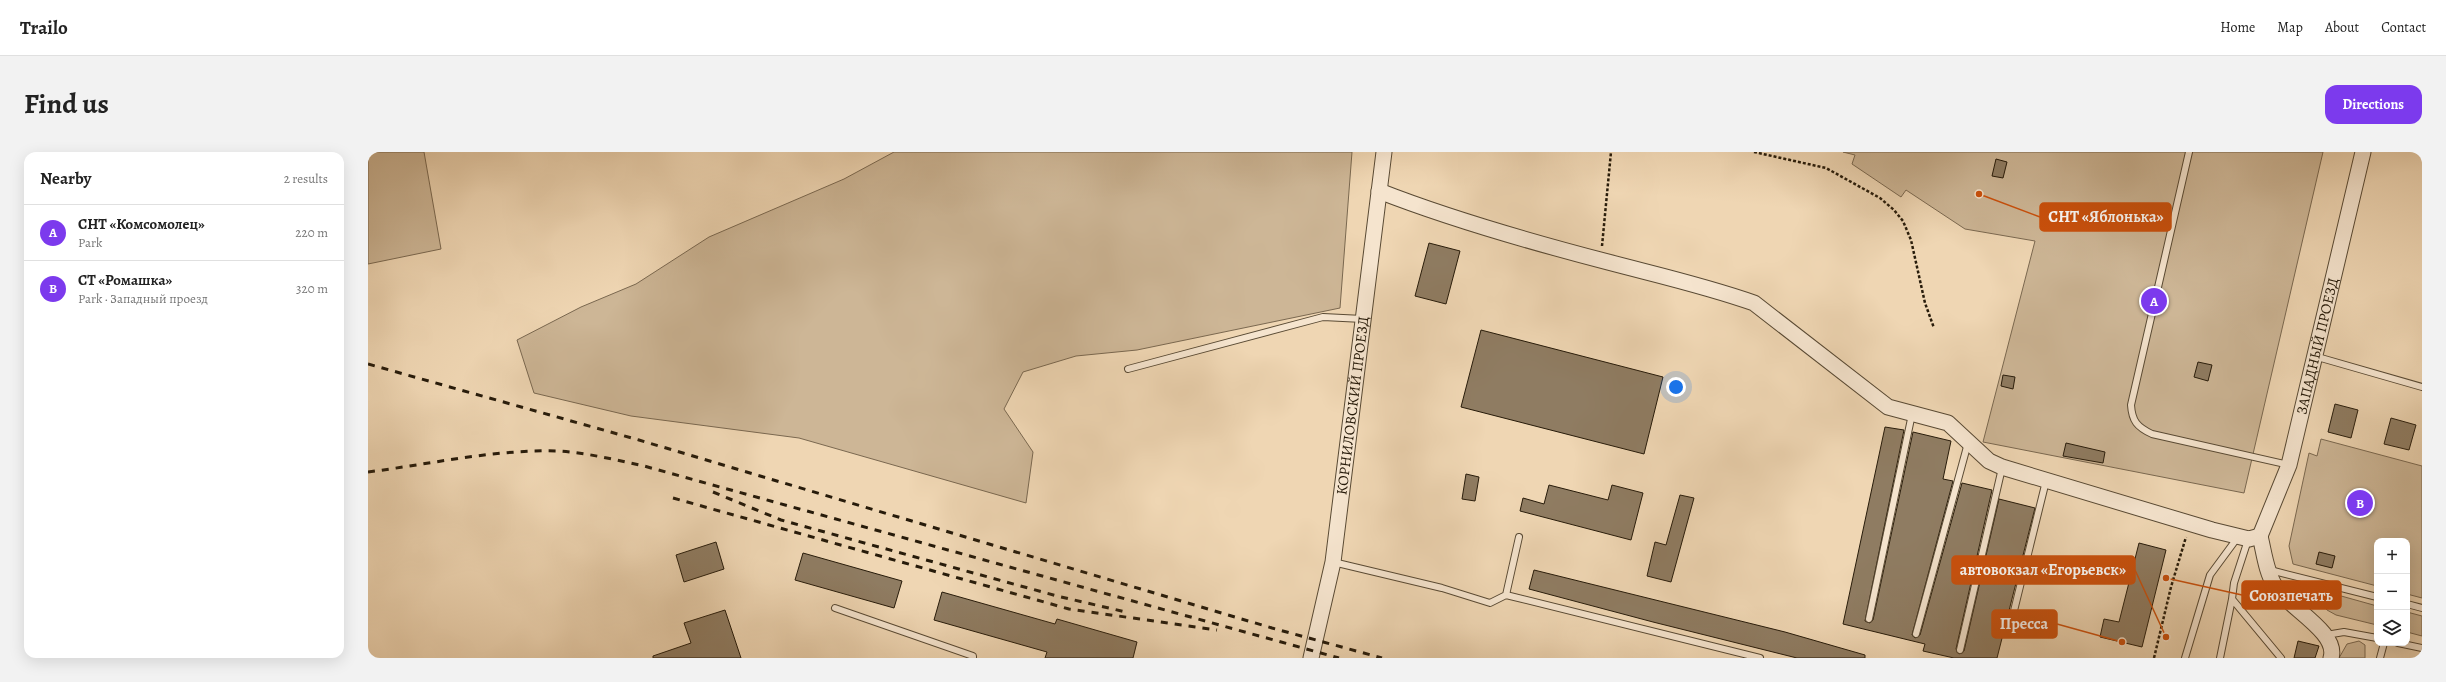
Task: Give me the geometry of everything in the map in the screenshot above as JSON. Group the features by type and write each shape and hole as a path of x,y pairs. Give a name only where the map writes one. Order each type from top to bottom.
{"street":[{"name":"КОРНИЛОВСКИЙ ПРОЕЗД","path":"1311,658 1333,562 1384,152"},
{"name":"ЗАПАДНЫЙ ПРОЕЗД","path":"2249,537 2288,465 2362,152"},
{"path":"1379,191 1422,208 1600,260 1729,294 1754,303 1888,407 1948,423 1989,461 2002,468 2047,480 2133,508 2249,537 2268,570 2275,587 2282,596 2326,635 2332,646 2331,658"}],"lane":[{"path":"2189,152 2131,405 2132,418 2138,426 2152,434 2288,465"},
{"path":"1128,369 1323,318 1364,319"},
{"path":"2314,356 2422,387"},
{"path":"1869,619 1912,414"},
{"path":"1916,634 1968,442"},
{"path":"1960,650 2002,468"},
{"path":"2010,628 2047,480"},
{"path":"1506,595 1519,537"},
{"path":"2220,658 2234,583 2249,537"},
{"path":"2185,658 2210,575 2249,537"},
{"path":"1333,562 1442,588 1490,603 1506,595 1760,658"},
{"path":"2268,570 2374,596"},
{"path":"2232,599 2281,658"},
{"path":"2410,605 2422,608"},
{"path":"835,608 973,656 973,658"},
{"path":"2326,635 2344,632 2374,637"},
{"path":"2380,658 2383,646"},
{"path":"2410,646 2422,648"}],"path":[{"path":"1600,260 1611,152"},
{"path":"1754,152 1826,168 1880,198 1894,210 1903,221 1912,240 1925,303 1934,328"},
{"path":"2154,658 2171,586 2186,536 2193,538"}],"shaded area":[{"path":"368,152 424,152 441,249 368,264"},
{"path":"894,152 1352,152 1340,308 1137,350 1076,356 1023,372 1004,409 1033,452 1026,503 799,438 631,416 534,393 517,340 581,307 636,284 709,237 844,179"},
{"path":"1843,152 2323,152 2244,493 1983,442 2035,241 1965,229 1906,190 1901,197 1852,164 1855,155"},
{"path":"2321,439 2422,466 2422,598 2410,595 2410,538 2374,538 2374,585 2293,564 2289,546 2309,453 2317,456"},
{"path":"2309,587 2374,605 2374,624 2336,615 2327,610"},
{"path":"2410,613 2422,616 2422,636 2410,633"},
{"path":"2359,641 2365,645 2365,658 2339,658 2347,644"}],"building":[{"path":"1996,159 2007,162 2003,178 1992,176"},
{"path":"1429,243 1460,251 1446,304 1415,296"},
{"path":"1481,330 1663,377 1644,454 1461,407"},
{"path":"2198,362 2212,365 2208,381 2194,377"},
{"path":"2003,375 2015,377 2013,389 2001,386"},
{"path":"2335,404 2358,410 2351,438 2328,432"},
{"path":"2391,418 2416,425 2409,450 2384,444"},
{"path":"1885,427 1904,430 1865,621 1870,623 1873,620 1913,432 1951,441 1943,479 1953,481 1912,635 1915,638 1920,635 1962,483 1992,490 1956,649 1959,654 1964,651 1999,499 2035,508 1997,658 1954,658 1923,651 1925,644 1843,624"},
{"path":"2066,443 2105,452 2103,463 2063,456"},
{"path":"1466,474 1479,477 1475,501 1462,499"},
{"path":"1549,485 1608,500 1612,485 1643,493 1631,540 1520,511 1523,498 1544,504"},
{"path":"1680,495 1694,498 1671,582 1647,576 1655,542 1666,545"},
{"path":"716,542 724,569 684,582 676,555"},
{"path":"2139,543 2166,550 2142,647 2100,637 2104,619 2119,622"},
{"path":"2319,552 2335,556 2332,568 2316,564"},
{"path":"803,553 902,581 894,608 795,580"},
{"path":"1534,570 1785,632 1865,655 1865,658 1797,658 1653,622 1529,589"},
{"path":"942,592 1055,624 1057,619 1137,642 1133,658 1045,658 1047,652 934,620"},
{"path":"725,610 741,658 653,658 653,656 691,643 684,623"},
{"path":"2298,641 2319,646 2315,658 2294,658"}],"railway":[{"path":"368,364 639,440 1272,628 1382,658"},
{"path":"368,472 511,452 559,451 602,457 644,466 1339,658"},
{"path":"713,492 781,520 1057,596 1126,612"},
{"path":"673,498 1069,609 1217,630"}],"place":[{"name":"СНТ «Яблонька»","path":"1979,194"},
{"name":"СНТ «Комсомолец»","path":"2154,301"},
{"name":"СТ «Ромашка»","path":"2360,503"},
{"name":"Союзпечать","path":"2166,578"},
{"name":"автовокзал «Егорьевск»","path":"2166,637"},
{"name":"Пресса","path":"2122,642"}]}
